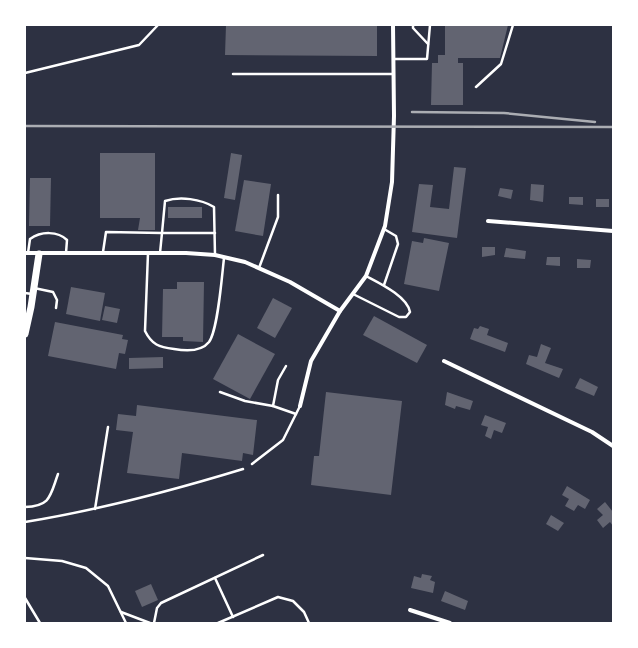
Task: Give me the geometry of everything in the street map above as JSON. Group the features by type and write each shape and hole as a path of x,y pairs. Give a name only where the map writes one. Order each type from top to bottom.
{"main road":[{"path":"25,334 26,322 34,292 39,254"}],"street":[{"path":"300,406 311,360 340,311 366,276 384,229 392,182 393,25"},
{"path":"488,221 613,231"},
{"path":"26,253 103,252 215,255 245,262 259,268 290,282 340,311"},
{"path":"444,361 592,432 613,446"},
{"path":"410,610 450,623"}],"lane":[{"path":"25,73 139,46 158,25"},
{"path":"414,25 413,28 428,45"},
{"path":"393,59 427,59 430,25"},
{"path":"476,87 501,64 513,25"},
{"path":"233,74 393,74"},
{"path":"259,268 278,217 278,195"},
{"path":"160,253 165,201 172,199 205,201 214,207 215,255"},
{"path":"384,229 396,236 398,244 384,285"},
{"path":"103,252 106,232 215,233"},
{"path":"26,253 30,239 36,234 44,233 62,235 67,240 66,253"},
{"path":"148,253 146,331 150,341 163,348 184,351 201,347 211,338 215,323 224,257"},
{"path":"353,293 399,317 406,317 410,312 409,306 384,285 366,276"},
{"path":"25,292 53,292 57,300 56,308"},
{"path":"273,406 278,380 286,366"},
{"path":"220,392 244,401 273,406 296,414"},
{"path":"252,464 283,440 300,406"},
{"path":"95,509 108,427"},
{"path":"25,522 95,509 175,490 243,469"},
{"path":"25,507 38,506 50,498 58,474"},
{"path":"154,623 157,608 161,603 263,555"},
{"path":"25,558 62,561 86,568 108,586 126,623"},
{"path":"215,578 233,616"},
{"path":"218,623 278,597 293,600 304,612 309,623"},
{"path":"25,598 40,623"},
{"path":"121,612 150,623"}],"building":[{"path":"226,25 377,25 377,56 225,55"},
{"path":"445,25 508,25 500,58 458,58 458,63 463,63 463,105 431,105 432,63 438,63 438,55 445,55"},
{"path":"100,153 155,153 155,230 138,230 140,218 100,218"},
{"path":"231,153 242,155 235,200 224,198"},
{"path":"454,167 466,168 457,238 412,232 419,184 433,185 430,207 449,209"},
{"path":"30,178 51,178 50,226 29,226"},
{"path":"244,180 271,184 263,236 235,231"},
{"path":"531,184 544,185 543,202 530,200"},
{"path":"500,188 513,190 511,199 498,196"},
{"path":"569,197 583,197 583,205 569,204"},
{"path":"596,199 609,199 609,207 596,207"},
{"path":"168,207 202,207 202,218 168,218"},
{"path":"424,238 449,243 439,291 404,284 412,241 423,243"},
{"path":"482,247 495,247 495,255 482,257"},
{"path":"506,248 526,251 525,259 504,257"},
{"path":"547,257 560,257 560,266 546,265"},
{"path":"577,259 591,260 590,268 577,268"},
{"path":"177,282 204,282 203,342 183,341 183,337 162,337 163,289 177,289"},
{"path":"71,287 105,293 100,321 66,314"},
{"path":"273,298 292,308 275,338 257,328"},
{"path":"105,306 120,309 117,323 102,320"},
{"path":"374,316 427,345 417,363 363,335"},
{"path":"55,322 123,335 122,339 128,340 125,354 119,353 116,369 48,356"},
{"path":"480,326 489,329 487,335 508,343 505,352 470,339 474,328 478,329"},
{"path":"238,334 275,354 250,399 213,379"},
{"path":"541,344 551,348 545,363 563,369 559,378 526,364 529,355 537,357"},
{"path":"163,357 163,368 129,369 129,358"},
{"path":"580,378 598,387 594,396 575,388"},
{"path":"326,392 402,401 391,495 311,485 314,456 319,456"},
{"path":"447,392 473,401 470,410 456,406 455,409 445,405"},
{"path":"137,405 257,420 253,455 243,453 242,461 182,453 179,479 127,473 133,432 116,430 118,414 136,416"},
{"path":"485,415 506,423 502,433 494,430 491,439 485,436 488,427 481,425"},
{"path":"567,486 590,500 585,509 578,505 574,511 565,506 569,499 562,495"},
{"path":"605,502 613,512 613,526 610,522 603,528 597,520 603,515 597,509"},
{"path":"551,515 564,523 558,531 546,524"},
{"path":"422,574 432,576 430,580 435,582 433,593 411,588 414,576 421,578"},
{"path":"151,584 158,600 142,607 135,591"},
{"path":"445,591 468,601 465,610 441,601"}],"railway":[{"path":"412,112 504,113 595,122"},
{"path":"25,126 613,127"}]}
